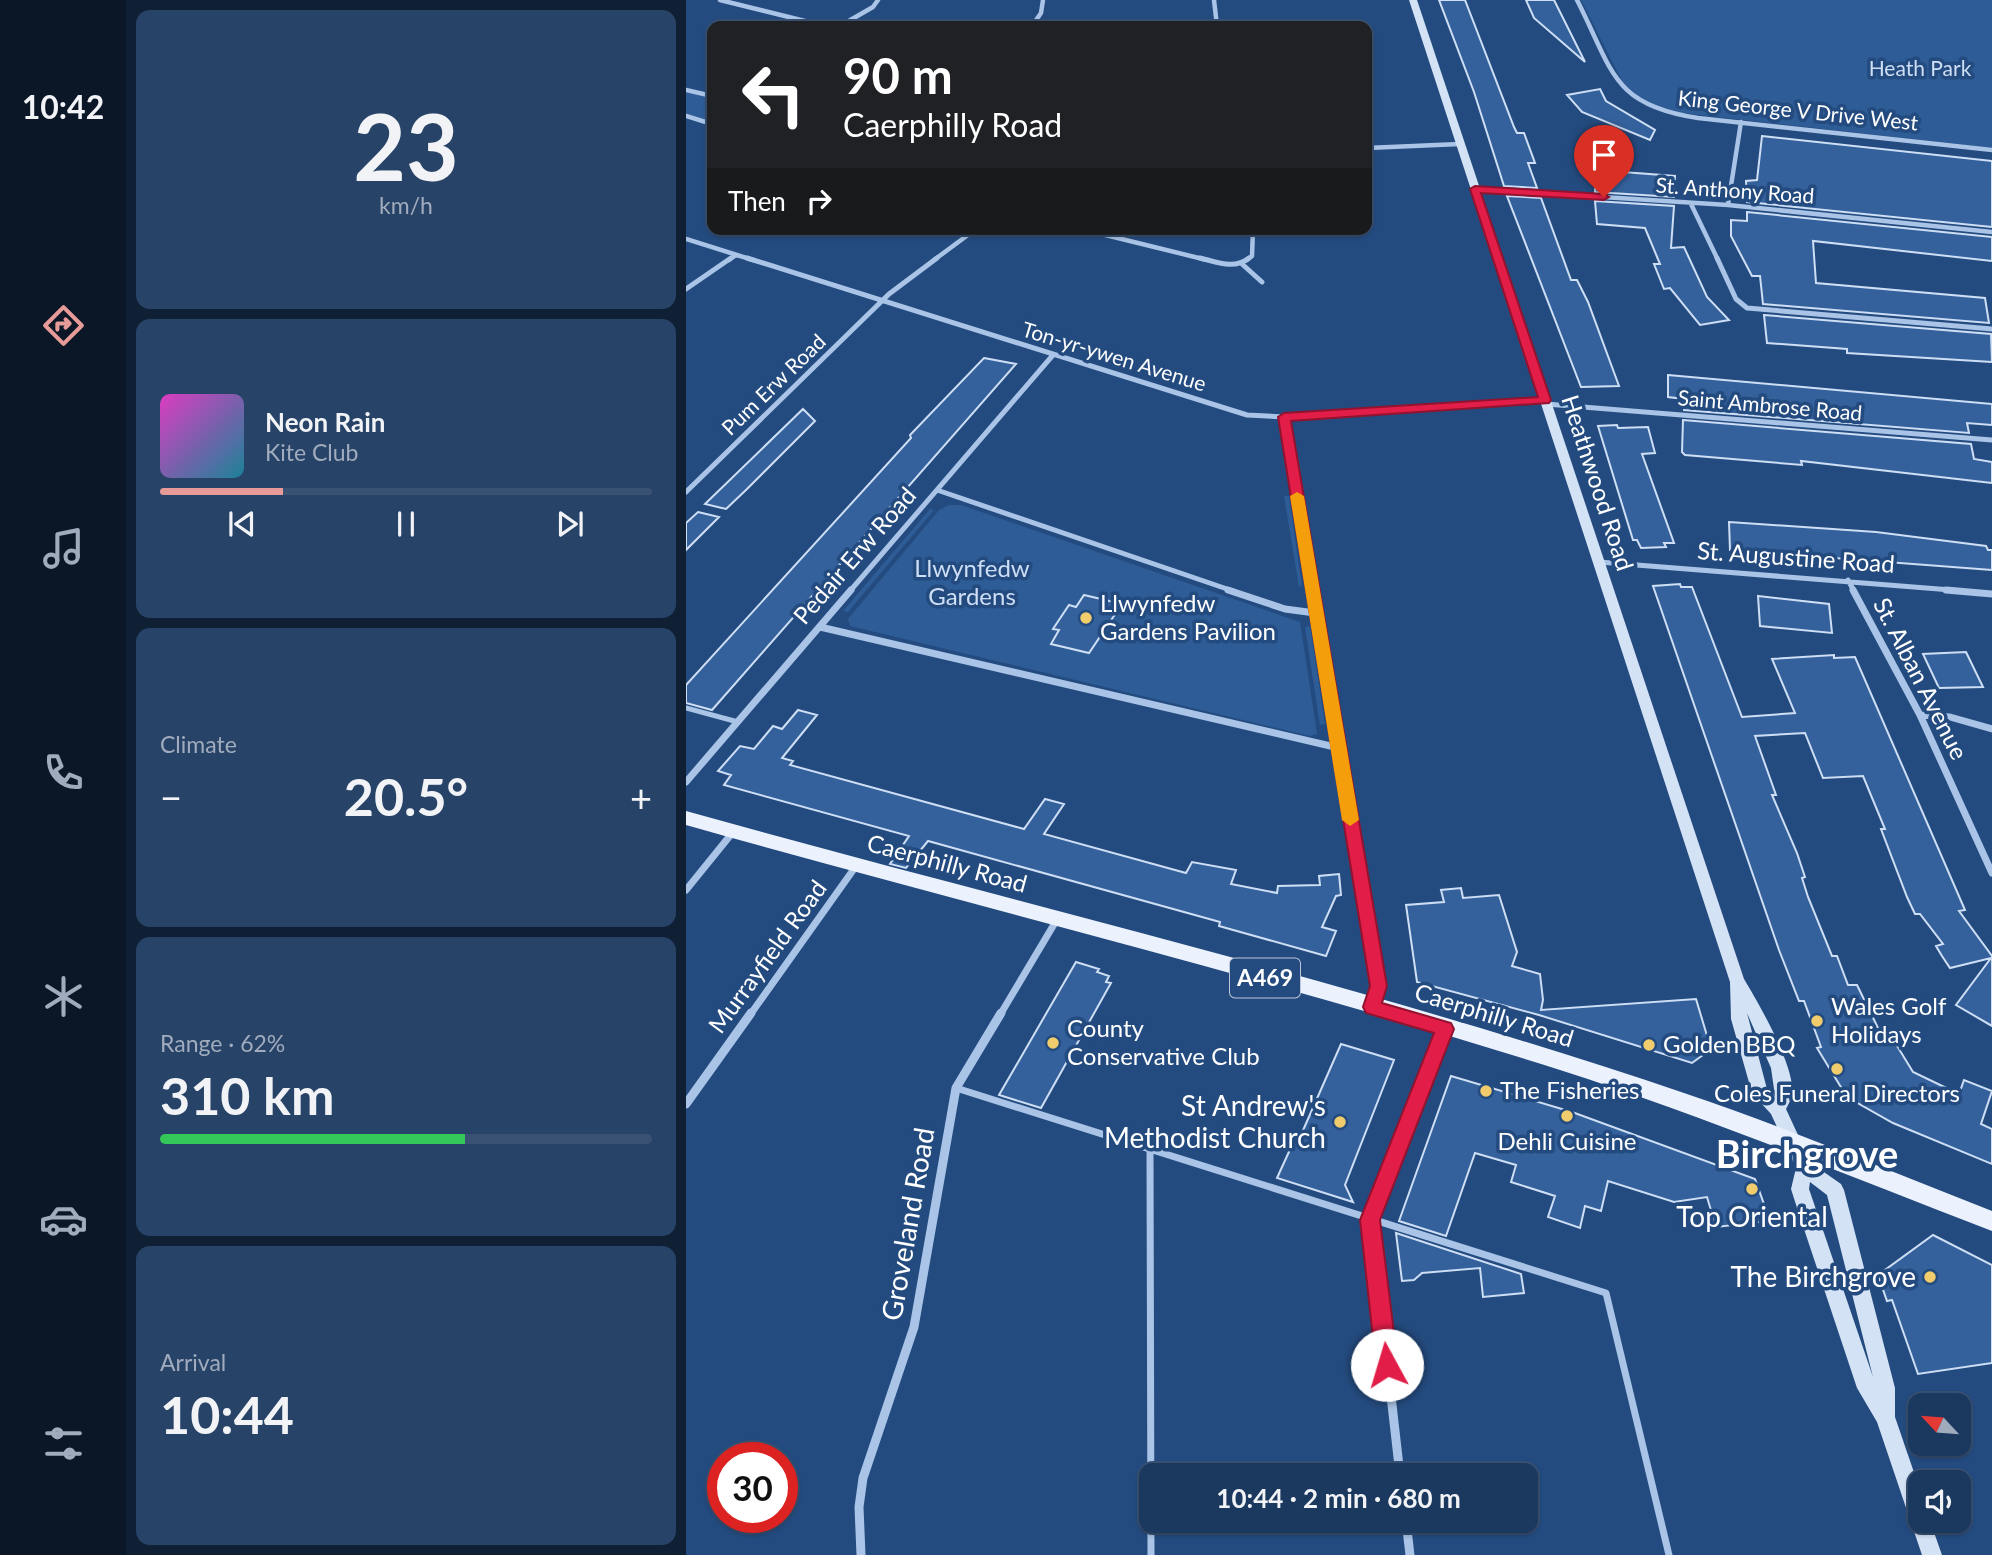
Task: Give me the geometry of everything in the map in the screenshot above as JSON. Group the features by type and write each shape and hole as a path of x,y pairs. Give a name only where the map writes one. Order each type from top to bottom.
{"main road":[{"name":"Caerphilly Road","path":"686,818 1372,1007 1685,1102 1992,1221"}],"street":[{"path":"720,0 805,21"},
{"path":"849,21 873,7 878,0"},
{"path":"1035,21 1041,13 1043,0"},
{"path":"1214,0 1216,21"},
{"name":"Heathwood Road","path":"1413,0 1737,980 1758,1016 1778,1074 1784,1094 1777,1109"},
{"name":"King George V Drive West","path":"1577,0 1621,86 1632,98 1667,113 1992,150"},
{"path":"686,90 707,95"},
{"path":"686,116 707,122"},
{"path":"1728,205 1741,122"},
{"path":"1372,148 1460,144"},
{"name":"St. Anthony Road","path":"1475,189 1728,205 1992,232"},
{"path":"1691,204 1736,299 1747,308 1992,329"},
{"name":"Pum Erw Road","path":"686,492 883,301 968,235"},
{"path":"1105,235 1216,263 1242,264 1262,282"},
{"path":"1242,264 1252,256 1253,235"},
{"name":"Ton-yr-ywen Avenue","path":"686,239 1230,410 1260,417 1546,402"},
{"path":"686,289 736,255"},
{"name":"Pedair Erw Road","path":"686,782 1053,355"},
{"name":"Saint Ambrose Road","path":"1546,402 1992,440"},
{"path":"1284,417 1378,986 1372,1007"},
{"path":"937,490 1285,609 1315,612"},
{"name":"St. Augustine Road","path":"1597,562 1848,579 1992,594"},
{"name":"St. Alban Avenue","path":"1848,579 1920,715 1992,873"},
{"path":"820,627 1339,748"},
{"path":"1920,715 1950,717 1992,729"},
{"path":"686,890 733,832"},
{"name":"Murrayfield Road","path":"686,1104 856,866"},
{"name":"Groveland Road","path":"861,1555 859,1516 863,1480 914,1327 956,1088 1056,921"},
{"name":"Heathwood Road","path":"1737,980 1739,1019 1760,1093 1777,1109 1804,1168"},
{"path":"1400,1463 1370,1220 1445,1029"},
{"path":"1885,1417 1885,1388 1835,1190 1804,1168 1800,1189 1808,1214 1867,1388 1885,1417 1908,1485"},
{"path":"1407,1533 1410,1555"},
{"path":"1924,1533 1932,1555"}],"lane":[{"path":"686,708 738,722"},
{"path":"956,1088 1606,1293 1669,1555"},
{"path":"1150,1149 1151,1555"}],"green space":[{"name":"Heath Park","path":"1581,0 1992,0 1992,148 1673,112 1640,100 1624,85"},
{"path":"686,92 707,98 707,120 686,114"},
{"path":"1284,496 1289,496 1302,586 1299,587"},
{"name":"Llwynfedw Gardens","path":"949,505 961,505 1300,622 1317,734 1310,736 850,626 848,619 939,510"},
{"path":"930,509 934,510 848,612 843,611"},
{"path":"1310,626 1325,724 1320,725 1305,627"}],"building":[{"path":"1439,0 1465,0 1514,127 1517,133 1524,133 1535,163 1528,163 1537,188 1504,186 1474,92"},
{"path":"1526,0 1554,0 1585,62 1534,18"},
{"path":"1600,89 1606,101 1655,130 1650,140 1582,112 1567,95"},
{"path":"1762,136 1992,161 1992,227 1747,202 1746,181 1757,180"},
{"path":"1596,170 1675,176 1674,197 1595,192"},
{"path":"1507,196 1541,198 1571,280 1577,280 1588,302 1619,386 1581,387"},
{"path":"1595,201 1674,206 1671,248 1684,247 1707,297 1729,320 1700,325 1670,288 1664,289 1654,264 1660,264 1645,228 1597,224"},
{"path":"1747,212 1992,237 1992,261 1813,241 1816,283 1985,298 1989,323 1763,304 1760,276 1752,276 1731,236 1731,220 1747,221"},
{"path":"1764,315 1991,334 1992,362 1847,353 1847,349 1767,343"},
{"path":"984,358 1016,364 712,710 686,703 686,685 911,438 910,435"},
{"path":"1668,375 1992,404 1992,425 1967,423 1969,433 1684,410 1684,399 1668,397"},
{"path":"803,409 815,421 747,489 726,509 705,504"},
{"path":"1683,420 1971,444 1974,459 1992,462 1992,483 1801,461 1802,465 1685,455 1682,452"},
{"path":"1617,425 1618,428 1648,427 1655,453 1642,454 1674,543 1664,543 1666,547 1641,548 1637,540 1633,540 1598,426"},
{"path":"698,512 719,517 686,550 686,523"},
{"path":"1729,522 1876,532 1986,546 1988,550 1992,550 1992,570 1730,550"},
{"path":"1680,584 1681,587 1692,587 1742,717 1795,713 1772,659 1834,655 1834,658 1855,657 1965,910 1959,911 1992,956 1992,1026 1956,1005 1991,958 1950,968 1936,946 1943,944 1920,914 1915,914 1907,897 1881,829 1885,829 1863,776 1823,778 1805,733 1755,736 1776,795 1772,795 1805,877 1802,878 1808,897 1832,956 1837,956 1848,985 1857,985 1880,1032 1888,1031 1913,1072 1959,1094 1964,1080 1992,1091 1981,1124 1992,1129 1992,1164 1893,1123 1847,1097 1817,1048 1821,1047 1804,1001 1799,1001 1779,950 1653,586"},
{"name":"Llwynfedw Gardens Pavilion","path":"1084,595 1122,604 1089,653 1051,644 1059,630 1053,629 1069,605 1076,607"},
{"path":"1758,596 1829,604 1832,633 1760,626"},
{"path":"1966,652 1983,687 1939,688 1923,654"},
{"path":"798,710 817,715 782,758 793,761 790,765 1024,829 1045,799 1064,804 1044,834 1186,873 1192,862 1236,870 1231,884 1277,893 1278,886 1320,885 1319,876 1339,874 1341,895 1336,896 1322,927 1336,931 1326,956 1219,926 1220,922 928,841 906,868 890,864 909,836 724,785 731,775 718,771 740,746 754,749 773,726 782,729"},
{"path":"1461,888 1463,898 1499,895 1517,952 1512,966 1540,974 1543,1000 1541,1010 1696,999 1711,1049 1692,1063 1539,1015 1417,982 1406,905 1444,902 1441,890"},
{"name":"County Conservative Club","path":"1076,962 1099,969 1097,972 1109,976 1106,982 1111,983 1041,1108 999,1095"},
{"name":"St Andrew's Methodist Church","path":"1341,1044 1394,1060 1345,1185 1353,1202 1277,1178 1293,1143 1297,1144"},
{"path":"1451,1076 1572,1112 1755,1179 1770,1221 1716,1227 1707,1197 1674,1202 1608,1181 1601,1211 1585,1206 1580,1228 1548,1217 1555,1196 1511,1182 1516,1165 1475,1153 1446,1236 1399,1221"},
{"path":"1396,1233 1521,1274 1524,1293 1483,1297 1480,1268 1422,1273 1414,1280 1402,1281"},
{"path":"1933,1235 1992,1265 1992,1363 1918,1374 1892,1300 1887,1301 1878,1275"}],"slow traffic":[{"path":"1297,496 1350,820"}],"place":[{"name":"Llwynfedw Gardens Pavilion","path":"1086,618"},
{"name":"Wales Golf Holidays","path":"1817,1021"},
{"name":"County Conservative Club","path":"1053,1043"},
{"name":"Golden BBQ","path":"1649,1045"},
{"name":"Coles Funeral Directors","path":"1837,1069"},
{"name":"The Fisheries","path":"1486,1091"},
{"name":"Dehli Cuisine","path":"1567,1116"},
{"name":"St Andrew's Methodist Church","path":"1340,1122"},
{"name":"Top Oriental","path":"1752,1189"},
{"name":"The Birchgrove","path":"1930,1277"}],"district":[{"name":"Birchgrove","path":"1807,1155"}],"route":[{"path":"1387,1365 1370,1220 1445,1029 1372,1007 1378,986 1284,417 1545,400 1475,189 1604,197"}]}
